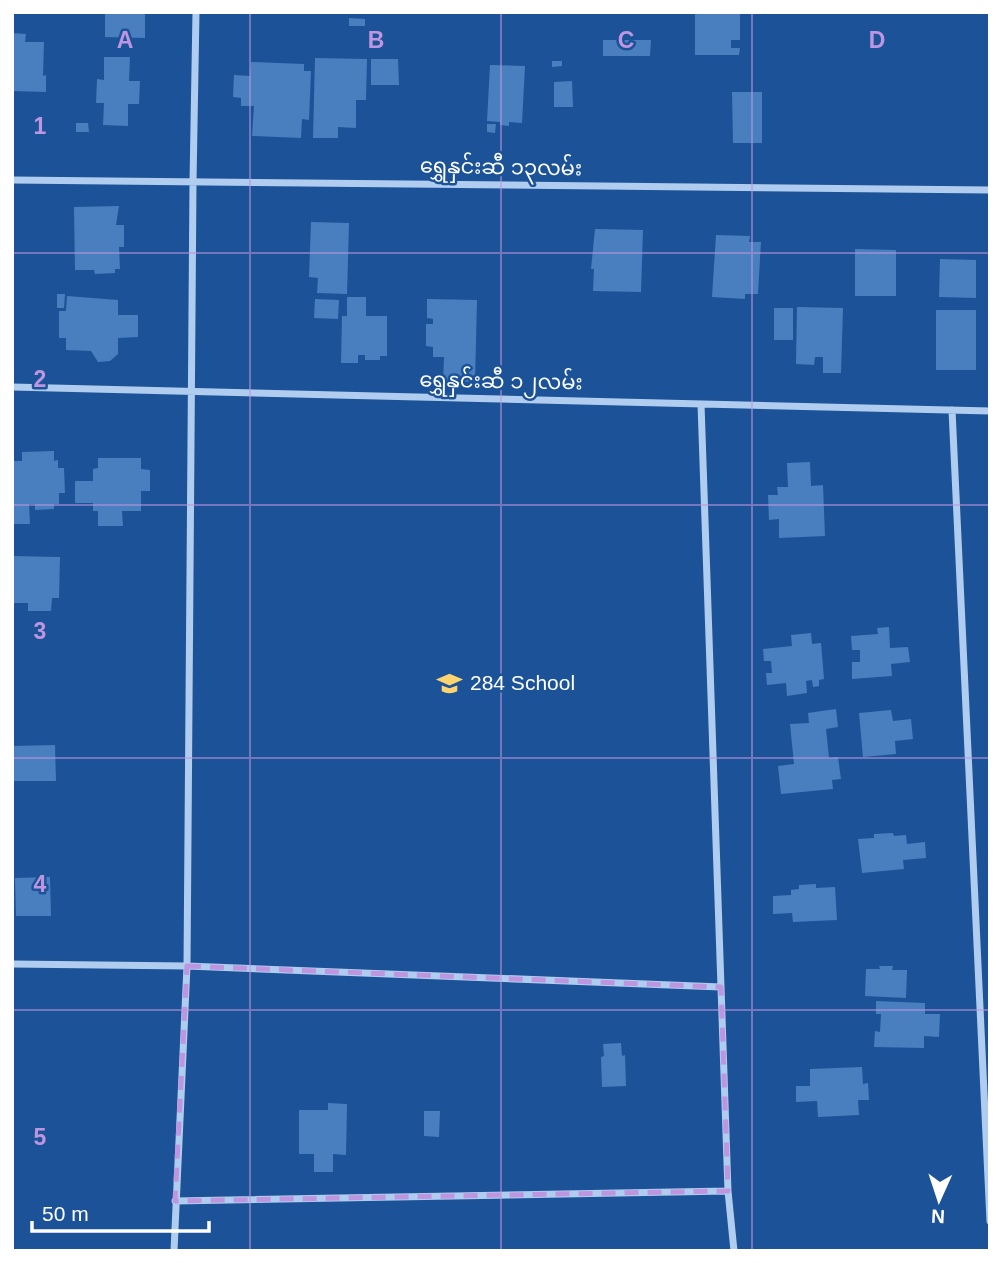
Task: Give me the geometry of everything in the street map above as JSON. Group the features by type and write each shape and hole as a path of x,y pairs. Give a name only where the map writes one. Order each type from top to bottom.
{"street":[{"path":"174,1251 187,965 193,391 192,182 197,12"},
{"name":"ရွှေနှင်းဆီ ၁၃လမ်း","path":"12,180 990,190"},
{"name":"ရွှေနှင်းဆီ ၁၂လမ်း","path":"12,387 990,411"},
{"path":"701,404 728,1191 734,1251"},
{"path":"951,410 990,1222"},
{"path":"12,964 187,965 721,987"},
{"path":"175,1201 728,1191"}],"highlighted area":[{"path":"187,966 721,987 728,1191 175,1201"}],"building":[{"path":"105,12 145,12 145,38 105,37"},
{"path":"695,12 740,12 740,40 731,40 731,48 740,48 739,55 695,55"},
{"path":"349,18 365,19 365,26 349,26"},
{"path":"12,33 26,34 25,42 44,42 43,76 46,75 46,92 12,91"},
{"path":"603,40 651,40 650,56 603,56"},
{"path":"104,57 130,57 129,81 140,81 139,104 128,104 128,126 103,125 104,103 96,103 97,79 104,80"},
{"path":"315,58 367,59 366,100 356,100 356,128 338,127 338,138 313,138"},
{"path":"371,59 398,59 399,85 371,85"},
{"path":"552,61 562,61 562,66 552,67"},
{"path":"251,62 304,64 304,71 311,71 309,120 302,119 301,138 252,136 254,106 241,106 241,98 233,97 234,75 250,76"},
{"path":"490,65 525,66 522,123 509,122 509,126 487,121"},
{"path":"572,81 573,107 554,107 554,82"},
{"path":"732,92 762,92 762,143 733,143"},
{"path":"76,123 88,123 89,132 76,132"},
{"path":"487,124 496,124 495,133 487,132"},
{"path":"119,206 116,225 124,225 124,247 119,247 120,269 115,269 115,273 95,274 94,270 75,270 74,207"},
{"path":"311,222 349,223 347,294 317,293 318,278 309,277"},
{"path":"595,229 643,230 641,292 593,291 594,269 591,269"},
{"path":"716,235 750,236 749,242 761,242 758,294 745,294 745,299 712,297"},
{"path":"855,249 896,250 896,296 855,296"},
{"path":"940,259 976,260 976,298 939,297"},
{"path":"57,294 65,294 64,308 57,308"},
{"path":"67,296 118,300 118,315 138,315 138,337 118,338 118,354 110,361 98,362 91,351 66,350 66,338 59,338 59,311 66,311"},
{"path":"347,297 366,297 366,316 387,316 387,356 380,356 380,360 365,360 365,355 358,355 358,363 341,363 342,316 347,316"},
{"path":"315,299 339,300 338,319 314,318"},
{"path":"427,299 477,300 475,382 443,381 444,357 433,357 433,347 426,346 426,324 433,324 433,319 427,318"},
{"path":"797,307 843,308 841,373 823,373 823,357 815,357 814,365 796,364"},
{"path":"774,308 793,308 793,340 774,340"},
{"path":"936,310 976,310 976,370 936,370"},
{"path":"54,451 54,461 58,460 58,468 64,468 65,493 59,493 59,504 54,504 54,509 35,510 35,504 29,504 30,524 12,524 12,461 22,461 22,452"},
{"path":"98,458 141,458 141,469 150,470 150,491 141,491 141,511 122,511 123,526 98,526 98,511 93,511 93,503 75,503 75,481 93,481 93,469 98,468"},
{"path":"810,462 811,486 823,485 825,536 779,538 779,519 769,520 768,495 778,495 777,487 788,487 787,463"},
{"path":"12,556 60,557 59,598 52,598 51,611 28,611 28,603 12,603"},
{"path":"889,627 890,648 908,647 910,662 891,664 892,676 852,679 852,662 860,662 860,650 852,650 851,636 878,634 877,628"},
{"path":"811,633 812,644 821,643 824,679 819,680 819,686 813,687 812,680 806,681 807,693 787,696 786,683 767,685 766,673 772,673 771,661 764,661 763,649 792,646 791,635"},
{"path":"836,709 838,727 826,729 829,758 838,757 841,779 832,780 833,789 781,794 778,766 794,764 790,724 809,723 808,713"},
{"path":"891,710 893,721 911,719 913,739 895,741 896,754 863,757 859,713"},
{"path":"55,745 56,781 12,781 12,746"},
{"path":"893,833 894,836 906,835 907,844 925,842 926,858 903,860 904,869 862,873 858,839 874,838 874,834"},
{"path":"50,877 51,916 16,916 15,878"},
{"path":"816,884 816,888 835,887 837,920 793,922 792,913 773,914 773,896 791,895 791,890 799,889 799,885"},
{"path":"879,966 893,966 892,970 907,970 906,998 865,996 866,969 880,969"},
{"path":"876,1001 925,1003 925,1014 940,1014 939,1037 924,1036 924,1048 874,1047 875,1031 880,1032 881,1014 876,1014"},
{"path":"621,1043 622,1056 625,1055 626,1086 602,1087 603,1044"},
{"path":"862,1067 863,1084 868,1083 869,1100 858,1100 859,1115 818,1117 817,1101 796,1102 796,1086 810,1086 810,1069"},
{"path":"328,1103 347,1104 346,1155 333,1154 333,1172 314,1172 314,1154 299,1154 299,1110 328,1110"},
{"path":"424,1111 440,1111 439,1137 424,1136"}],"place":[{"name":"284 School","path":"450,683"}]}
